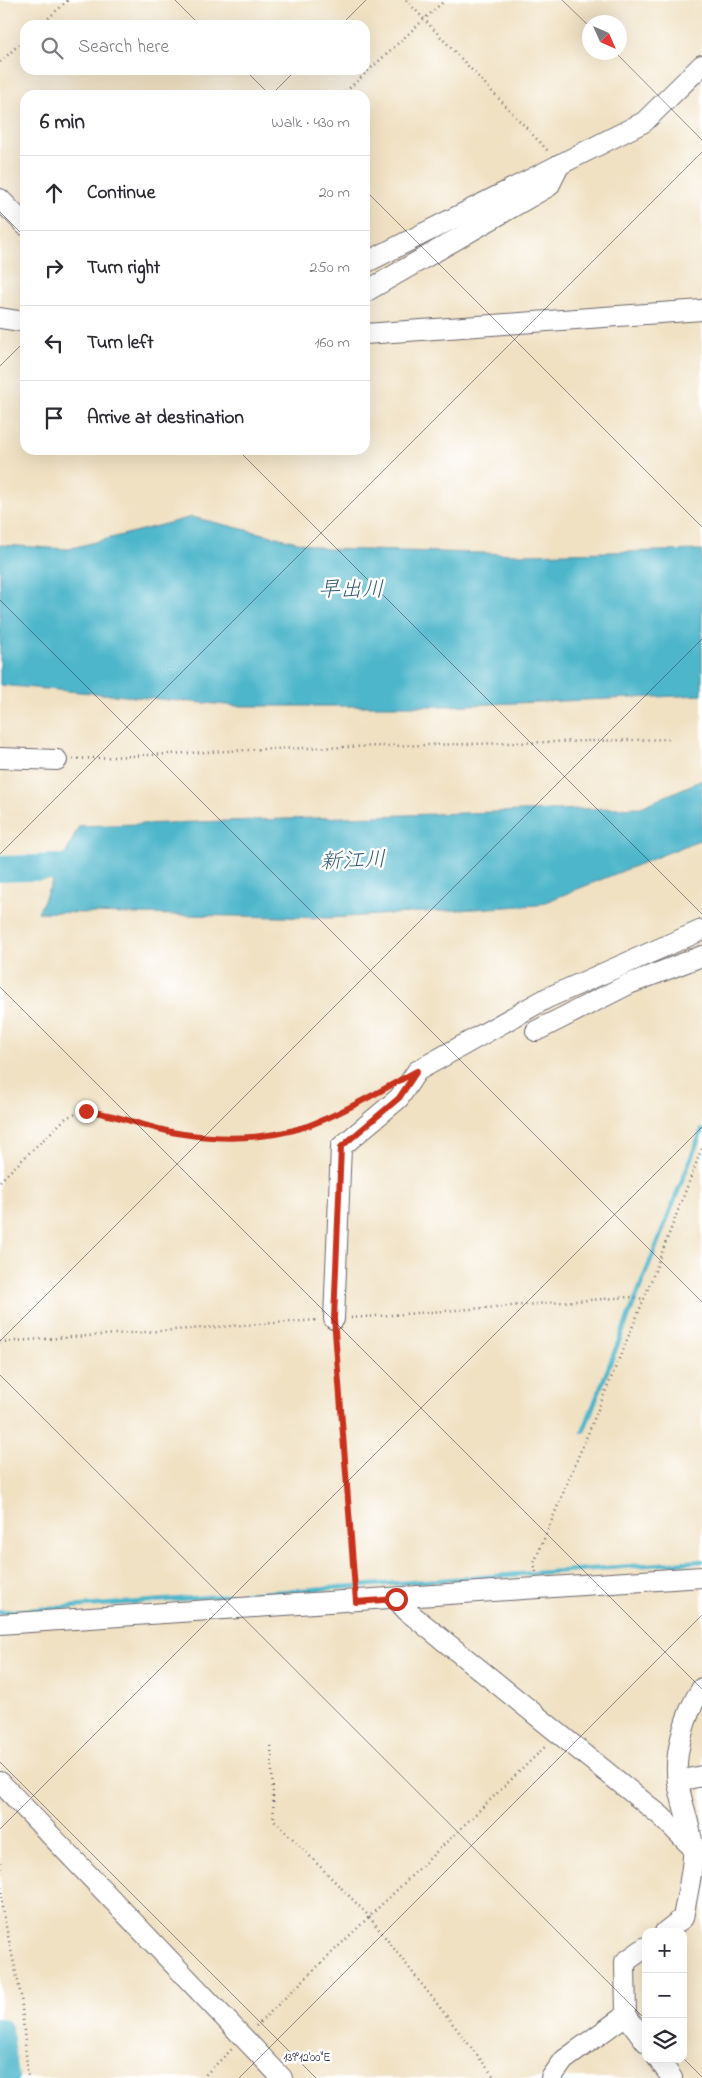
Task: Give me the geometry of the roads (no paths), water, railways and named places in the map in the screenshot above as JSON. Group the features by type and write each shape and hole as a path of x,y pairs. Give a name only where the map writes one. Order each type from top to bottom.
{"street":[{"path":"370,260 644,122 702,65"},
{"path":"370,289 549,186 560,164"},
{"path":"0,199 20,220"},
{"path":"370,334 702,310"},
{"path":"0,318 20,321"},
{"path":"0,758 57,760"},
{"path":"334,1319 341,1147 399,1098 417,1071 547,998 702,930"},
{"path":"536,1031 629,984 702,956"},
{"path":"0,1624 356,1602 702,1577"},
{"path":"396,1599 407,1611 661,1816 698,1849"},
{"path":"670,1928 683,1918 698,1849 678,1780 679,1755 686,1719 693,1701 702,1688"},
{"path":"678,1780 702,1776"},
{"path":"0,1782 242,2039 282,2078"},
{"path":"642,1949 625,1962 626,2015 642,2037"},
{"path":"551,2078 564,2060 626,2015"},
{"path":"661,2063 672,2078"}],"water":[{"name":"早出川","path":"192,517 327,549 519,554 702,550 702,695 445,706 238,706 0,685 0,545 68,549"},
{"path":"702,780 702,839 538,905 329,918 38,912 79,826 641,807"}],"waterway":[{"name":"新江川","path":"0,869 94,866"},
{"path":"583,1432 702,1130"},
{"path":"0,1612 702,1561"},
{"path":"0,2031 6,2078"}]}
